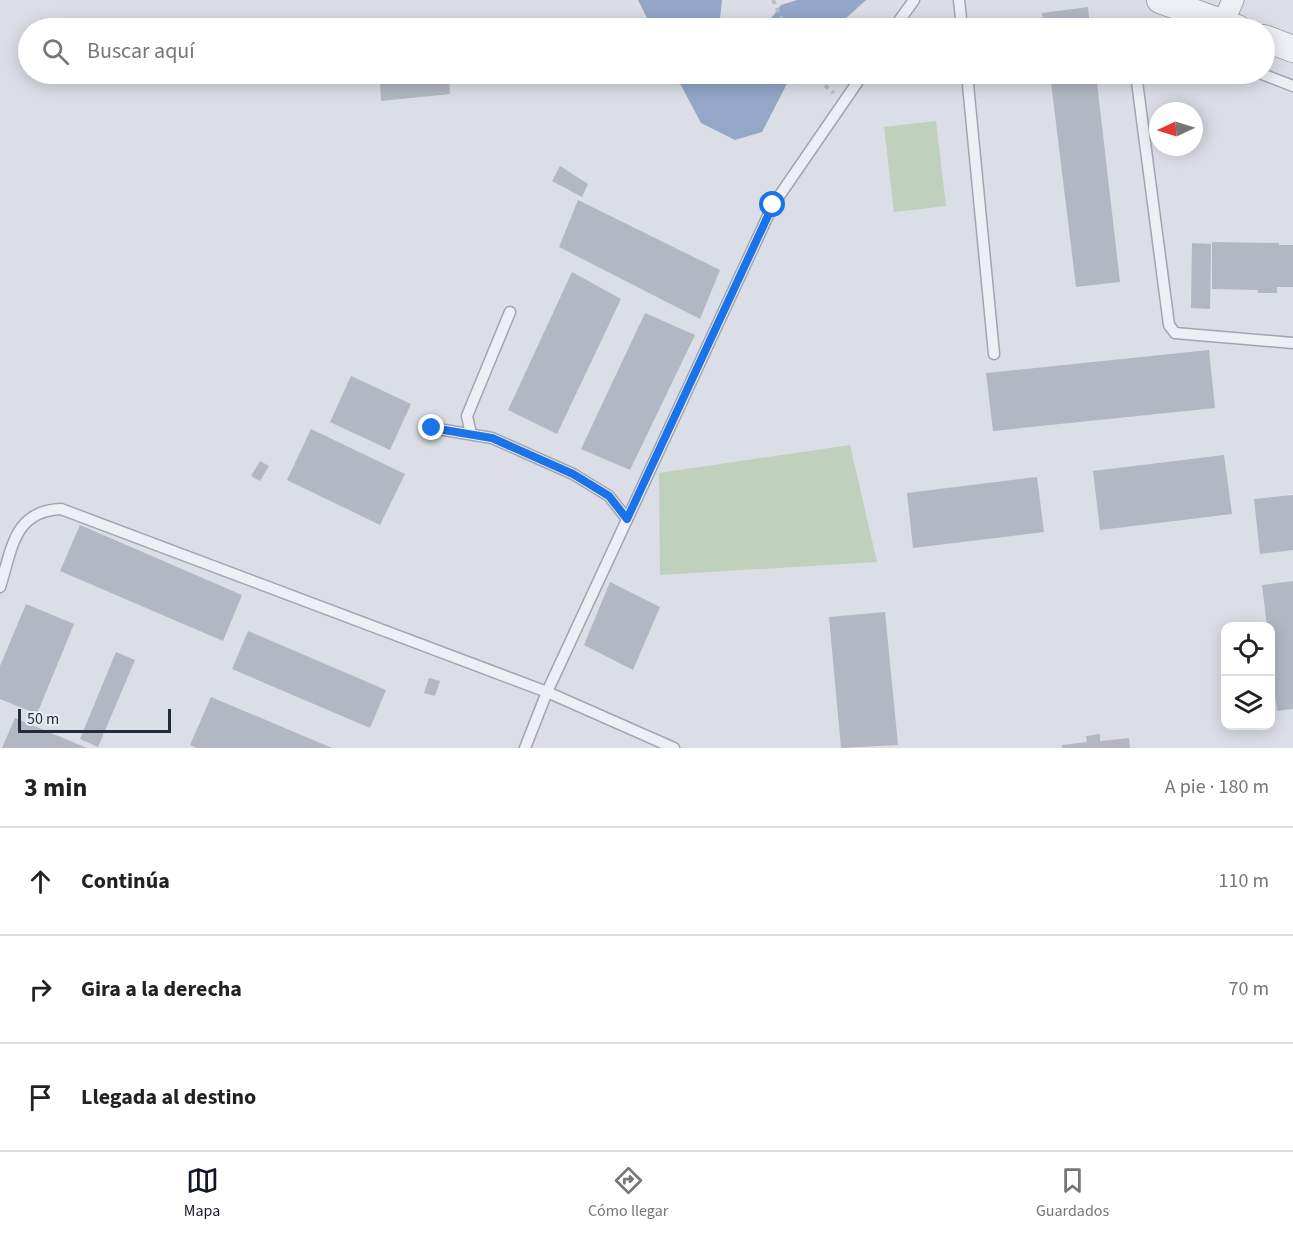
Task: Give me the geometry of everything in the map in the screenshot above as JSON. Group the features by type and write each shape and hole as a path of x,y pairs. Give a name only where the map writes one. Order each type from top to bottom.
{"street":[{"path":"1160,0 1231,17"},
{"path":"1275,43 1293,49"}],"lane":[{"path":"901,18 914,0"},
{"path":"959,0 961,18"},
{"path":"1275,79 1293,86"},
{"path":"525,748 547,692 773,205 856,84"},
{"path":"968,84 994,354"},
{"path":"1137,84 1169,325 1175,333 1293,343"},
{"path":"471,434 467,416 510,312"},
{"path":"432,428 492,438 573,474 609,496 627,519"},
{"path":"0,587 15,536 23,524 41,512 61,509 75,512 87,520 547,692 674,748"}],"path":[{"path":"774,2 781,18"},
{"path":"823,84 844,102"}],"green space":[{"path":"936,121 946,206 894,212 884,127"},
{"path":"850,445 877,562 660,575 659,473"}],"water":[{"path":"638,0 722,0 720,18 647,18"},
{"path":"797,0 866,0 846,18 771,18 781,5"},
{"path":"680,84 787,84 762,132 735,140 701,123"}],"building":[{"path":"1088,7 1089,18 1043,18 1042,13"},
{"path":"380,84 449,84 450,94 381,101"},
{"path":"1051,84 1097,84 1120,282 1076,287"},
{"path":"560,166 588,184 582,197 552,181"},
{"path":"578,200 720,270 700,319 559,247"},
{"path":"1212,242 1293,245 1293,287 1277,287 1277,293 1258,293 1258,290 1212,289"},
{"path":"1192,243 1211,244 1210,309 1191,308"},
{"path":"572,272 621,299 557,434 508,410"},
{"path":"645,313 695,335 630,470 581,449"},
{"path":"1209,350 1215,408 993,431 986,373"},
{"path":"351,376 411,404 390,450 330,422"},
{"path":"311,429 405,474 380,525 287,480"},
{"path":"1224,455 1232,514 1100,530 1093,471"},
{"path":"260,461 269,466 260,481 251,476"},
{"path":"1037,477 1044,532 913,548 907,493"},
{"path":"1293,495 1293,550 1260,554 1254,499"},
{"path":"80,525 242,595 223,641 60,571"},
{"path":"1293,581 1293,709 1277,711 1275,622 1267,622 1262,585"},
{"path":"610,582 660,607 633,670 584,645"},
{"path":"26,604 74,624 37,714 0,699 0,666"},
{"path":"885,612 898,745 841,748 829,617"},
{"path":"248,631 386,690 370,728 232,669"},
{"path":"116,652 135,660 98,747 80,739"},
{"path":"429,678 440,681 435,696 424,693"},
{"path":"211,697 332,748 197,748 190,745"},
{"path":"15,718 87,748 2,748"},
{"path":"1100,734 1100,741 1129,738 1130,748 1062,748 1062,745 1087,742 1086,736"}],"route":[{"path":"432,428 492,438 573,474 609,496 627,519 773,205"}]}
